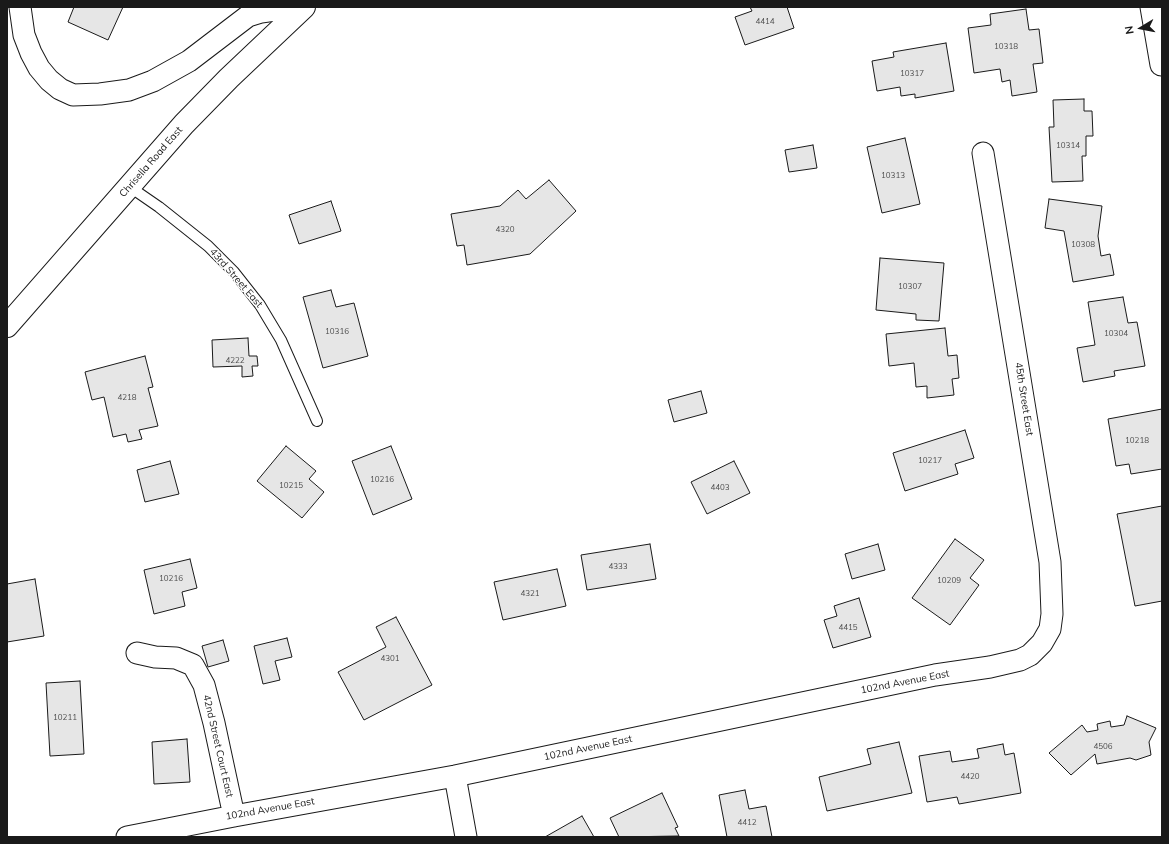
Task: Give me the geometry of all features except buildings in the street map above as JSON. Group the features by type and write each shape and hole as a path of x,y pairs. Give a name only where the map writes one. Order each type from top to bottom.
{"street":[{"path":"20,7 24,35 39,68 49,80 60,89 73,95 100,94 129,90 153,81 189,62 248,16 275,10 298,13"},
{"path":"1151,7 1161,65"},
{"name":"Chrisella Road East","path":"7,326 184,124 229,78 298,13"},
{"name":"45th Street East","path":"983,153 1050,562 1052,614 1050,628 1042,643"},
{"name":"102nd Avenue East","path":"127,837 455,776 935,675 990,667 1020,660 1030,655 1042,643"},
{"name":"42nd Street Court East","path":"138,653 155,657 176,658 193,665 204,685 214,723 234,816"},
{"path":"455,776 466,837"}],"lane":[{"name":"43rd Street East","path":"130,187 208,246 234,272 260,305 281,340 317,421"}]}
